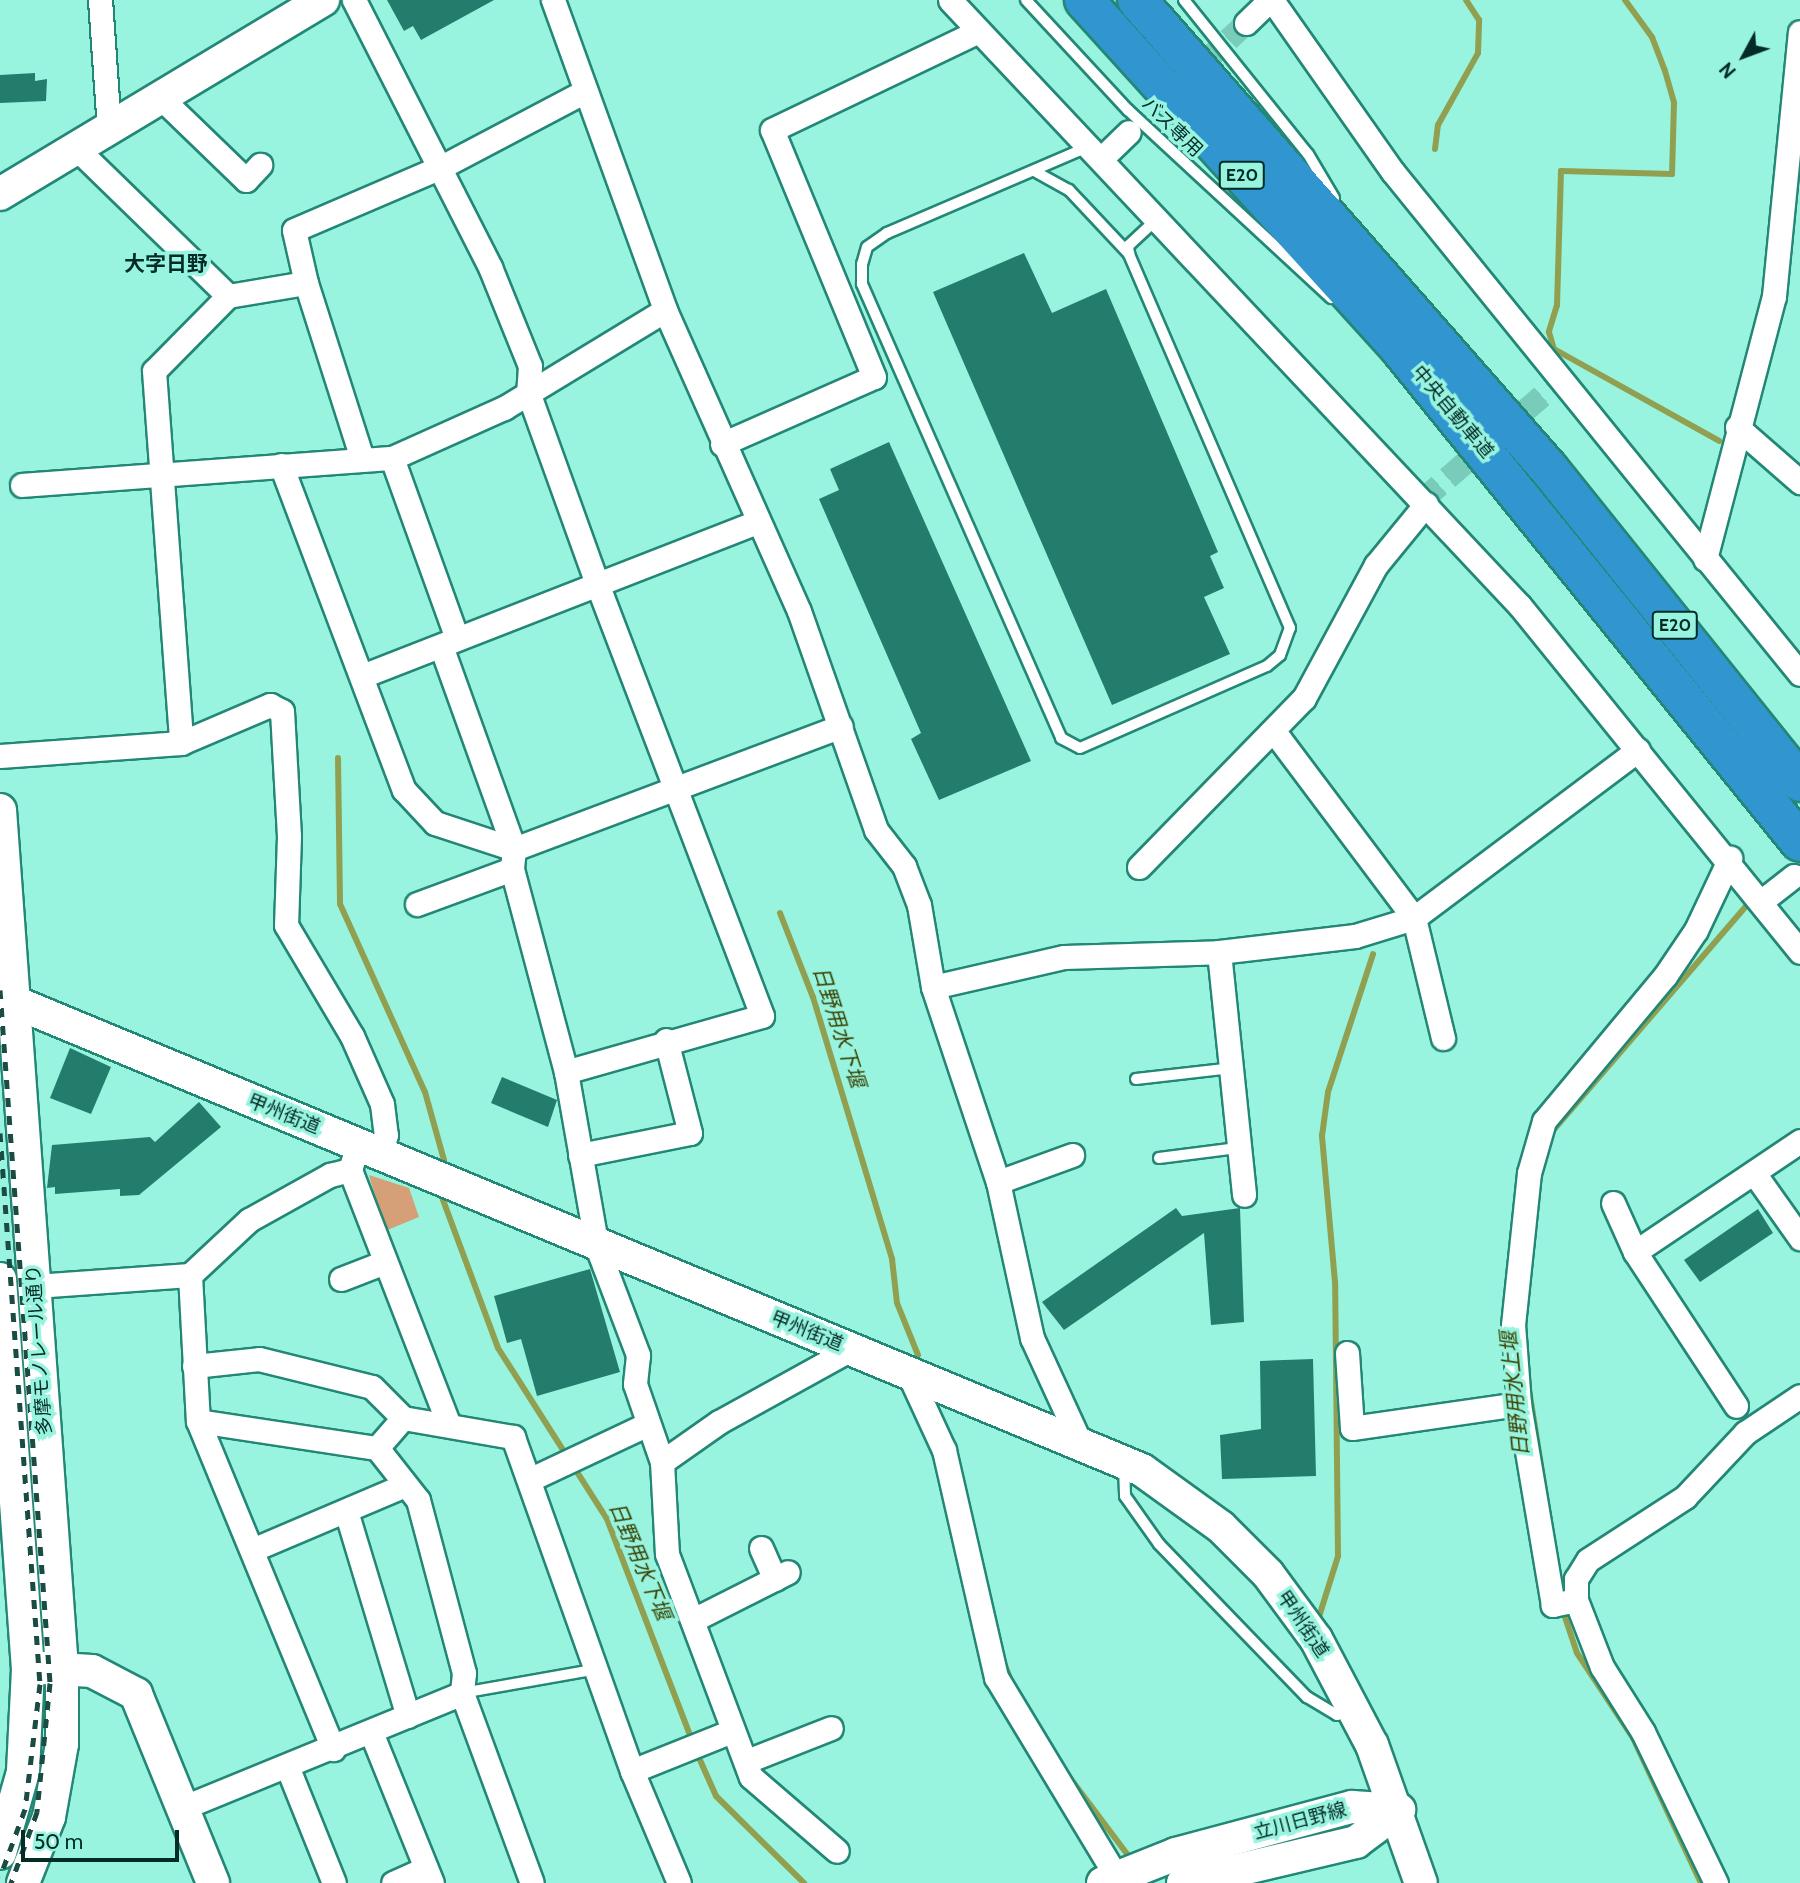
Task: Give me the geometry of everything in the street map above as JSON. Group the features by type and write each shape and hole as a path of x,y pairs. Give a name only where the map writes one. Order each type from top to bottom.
{"highway":[{"name":"中央自動車道","path":"1084,0 1401,349 1797,859"},
{"name":"中央自動車道","path":"1137,0 1374,266 1549,469 1800,782"}],"main road":[{"path":"0,194 323,0"},
{"name":"多摩モノレール通り","path":"0,810 8,999 34,1286 62,1668 62,1744 49,1817 23,1883"},
{"name":"甲州街道","path":"8,999 363,1156 1079,1440 1124,1461 1180,1494 1268,1574 1316,1639 1354,1709 1399,1810 1421,1883"},
{"name":"多摩モノレール通り","path":"0,1279 27,1669 27,1740 8,1802 0,1853"},
{"path":"27,1669 62,1668 109,1676 136,1694 213,1883"},
{"name":"立川日野線","path":"1109,1880 1352,1807 1399,1810"},
{"name":"立川日野線","path":"1184,1883 1262,1874 1356,1842 1399,1810"}],"street":[{"path":"100,0 109,128"},
{"path":"354,0 443,166 530,366 528,392 672,789 762,1016 666,1040 566,1072"},
{"path":"553,0 665,310 722,444 799,611 876,830 904,866 919,905 933,987 998,1182 1032,1338 1079,1440"},
{"path":"950,0 1426,504 1730,858 1800,952"},
{"path":"1246,23 1271,0 1393,172 1800,674"},
{"path":"722,444 874,377 772,130 979,31"},
{"path":"1705,559 1737,427 1774,296 1800,32"},
{"path":"362,459 306,283 294,230 443,166 585,91"},
{"path":"161,97 246,180 260,165"},
{"path":"1096,152 1129,132"},
{"path":"76,148 228,296"},
{"path":"181,743 154,371 228,296 306,283"},
{"path":"22,485 392,458 528,392 665,310"},
{"path":"1737,427 1800,482"},
{"path":"392,458 513,859 566,1072 597,1247 638,1355 635,1384 646,1425 662,1462 667,1554 751,1777 837,1851"},
{"path":"281,465 404,790 435,823 513,859"},
{"path":"1139,867 1275,733 1325,666 1382,556 1426,504"},
{"path":"362,676 757,522"},
{"path":"0,756 181,743 270,705 282,711 289,836 286,925 352,1036 382,1104 386,1135 363,1156 249,1220 190,1275 34,1286"},
{"path":"417,904 672,789 841,726"},
{"path":"1275,733 1414,918 1443,1038"},
{"path":"933,987 1097,953 1219,952 1355,936 1414,918 1638,750"},
{"path":"1716,1883 1643,1732 1602,1667 1567,1602 1520,1404 1515,1293 1536,1138 1665,976 1696,930 1730,858"},
{"path":"1763,900 1797,859"},
{"path":"1219,952 1233,1068 1237,1149 1244,1195"},
{"path":"580,1155 690,1133 666,1040"},
{"path":"1634,1252 1800,1141"},
{"path":"998,1182 1072,1154"},
{"path":"363,1156 385,1262 448,1423"},
{"path":"1754,1172 1800,1238"},
{"path":"1613,1203 1634,1252 1736,1406"},
{"path":"341,1279 385,1262"},
{"path":"190,1275 198,1421 332,1749"},
{"path":"662,1462 719,1422 850,1349"},
{"path":"1347,1353 1352,1428 1520,1404"},
{"path":"194,1366 259,1359 372,1387 403,1418 448,1423 513,1437 531,1479 632,1772 679,1883"},
{"path":"907,1370 944,1450 996,1677 1109,1880"},
{"path":"1567,1602 1576,1579 1588,1560 1685,1497 1745,1433 1800,1396"},
{"path":"377,1448 403,1418"},
{"path":"198,1421 377,1448 403,1486 418,1500 464,1673 462,1693 532,1883"},
{"path":"531,1479 646,1425"},
{"path":"252,1550 403,1486"},
{"path":"346,1511 408,1716"},
{"path":"693,1620 781,1575 761,1548"},
{"path":"182,1808 332,1749 462,1693"},
{"path":"747,1761 831,1728"},
{"path":"632,1772 732,1731"},
{"path":"372,1732 429,1876 393,1883"},
{"path":"287,1766 334,1883"}],"lane":[{"name":"バス専用","path":"1027,0 1128,110 1303,277 1401,349"},
{"path":"1184,0 1308,154 1374,266"},
{"path":"1096,152 1034,172 887,233 867,247 862,284 1061,738 1080,748 1267,666 1280,655 1290,628 1129,254 1128,246 1157,218"},
{"path":"1034,172 1069,190 1129,254"},
{"path":"1136,1079 1233,1068"},
{"path":"1159,1158 1237,1149"},
{"path":"1124,1461 1125,1496 1159,1544 1307,1698 1337,1715 1354,1709"},
{"path":"462,1693 598,1669"}],"shaded area":[{"path":"369,1175 409,1188 419,1217 385,1231"}],"building":[{"path":"387,0 494,0 421,40 413,26 404,31"},
{"path":"35,73 35,81 47,79 46,101 0,103 0,75"},
{"path":"1024,253 1052,313 1106,289 1218,552 1210,556 1224,588 1204,597 1230,654 1112,705 933,292"},
{"path":"889,442 1031,761 939,800 911,739 921,733 819,499 839,490 830,469"},
{"path":"70,1048 111,1067 91,1114 50,1098"},
{"path":"502,1077 557,1100 548,1127 491,1103"},
{"path":"199,1102 221,1127 139,1195 120,1196 120,1189 55,1194 55,1187 47,1188 52,1145 150,1137 155,1142"},
{"path":"1176,1208 1182,1216 1240,1208 1244,1322 1211,1325 1204,1233 1064,1330 1042,1302"},
{"path":"1758,1209 1773,1233 1700,1282 1684,1260"},
{"path":"590,1269 620,1372 537,1396 521,1339 507,1343 494,1296"},
{"path":"1313,1359 1316,1476 1222,1479 1220,1435 1261,1429 1260,1361"}],"waterway":[{"path":"1435,149 1438,125 1478,53 1479,20 1466,0"},
{"path":"1625,0 1652,37 1674,103 1672,174 1561,171 1557,305 1549,332 1554,349 1719,441"},
{"name":"日野用水下堰","path":"338,758 340,904 425,1092 444,1160"},
{"name":"日野用水上堰","path":"1550,1134 1751,900"},
{"name":"日野用水下堰","path":"780,913 813,997 892,1259 897,1303 918,1355"},
{"path":"1318,1620 1338,1556 1335,1282 1322,1136 1328,1092 1373,954"},
{"name":"日野用水下堰","path":"443,1200 498,1348 607,1519 692,1741"},
{"name":"日野用水上堰","path":"1528,1383 1556,1559"},
{"name":"日野用水上堰","path":"1562,1608 1577,1653 1633,1738 1701,1883"},
{"name":"日野用水下堰","path":"1003,1660 1013,1686"},
{"name":"日野用水下堰","path":"696,1751 716,1796 804,1883"},
{"name":"日野用水下堰","path":"1070,1778 1130,1858"}],"tunnel":[{"path":"1129,132 1246,23"},
{"path":"1422,500 1561,379"}],"railway":[{"path":"0,990 50,1683 37,1812 11,1883"},
{"path":"0,1133 40,1684 25,1809 0,1877"}],"district":[{"name":"大字日野","path":"166,264"}]}
